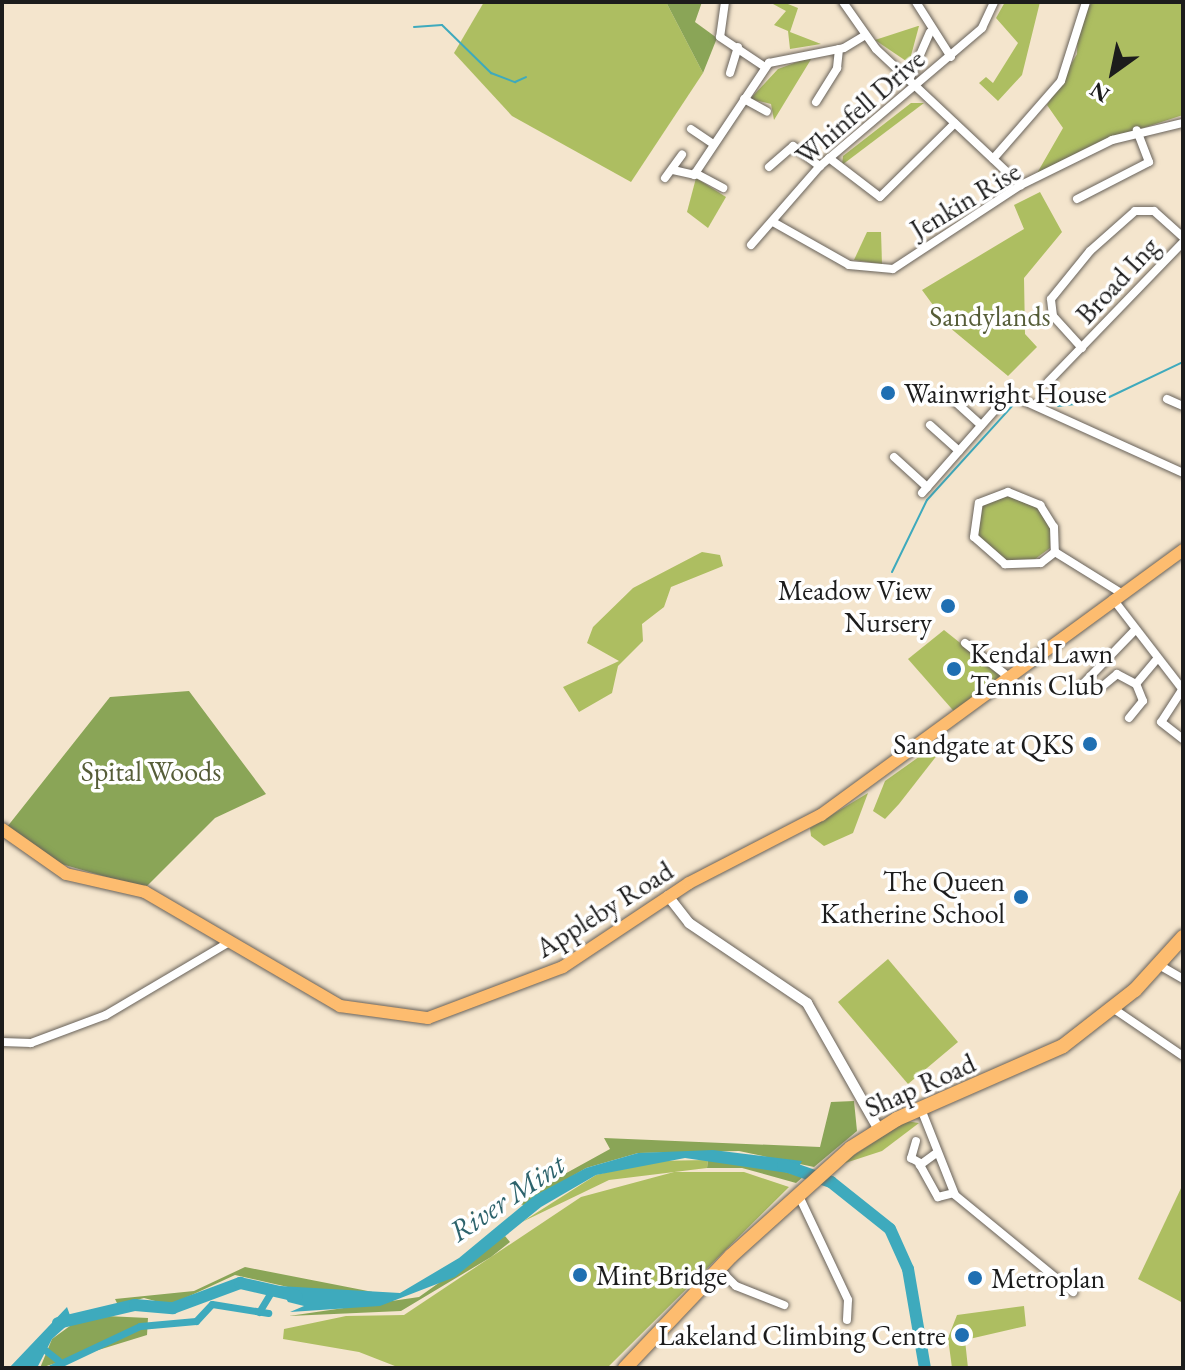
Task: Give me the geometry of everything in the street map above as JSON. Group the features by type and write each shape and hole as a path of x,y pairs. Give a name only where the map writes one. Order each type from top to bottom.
{"highway":[{"name":"Shap Road","path":"633,1365 719,1269 826,1169 879,1130 1041,1059 1114,1009 1183,937"}],"main road":[{"name":"Appleby Road","path":"2,829 66,874 145,892 340,1006 428,1018 563,967 668,896 832,809 1117,596 1179,557"}],"street":[{"path":"725,2 719,35 765,67"},
{"path":"843,2 864,36 1021,185"},
{"path":"916,2 930,32 951,57"},
{"name":"Whinfell Drive","path":"751,245 820,166 918,89 982,28 994,2"},
{"path":"993,159 1061,81 1086,2"},
{"path":"909,80 930,32"},
{"path":"695,173 765,67 786,55 839,49 864,36"},
{"path":"730,73 738,47"},
{"path":"816,102 839,49"},
{"path":"744,99 767,112"},
{"path":"829,158 880,197 955,123"},
{"name":"Jenkin Rise","path":"773,222 849,265 893,269 1021,185 1137,130 1183,123"},
{"path":"691,129 712,143"},
{"path":"1077,199 1149,162 1137,130"},
{"path":"769,167 793,146 820,166"},
{"path":"665,178 682,155"},
{"path":"673,170 695,173 723,188"},
{"path":"1082,348 1053,316 1051,299 1090,251 1135,211 1154,211 1183,239"},
{"name":"Broad Ing","path":"1048,382 1183,239"},
{"path":"894,457 924,490 1009,394 1183,473"},
{"path":"950,397 981,425"},
{"path":"1167,399 1183,406"},
{"path":"930,425 959,451"},
{"path":"1055,552 1028,567 995,559 974,537 974,510 997,493 1023,495 1048,515 1055,552 1117,596 1156,660 1183,690 1161,722 1183,739"},
{"path":"1081,686 1135,630"},
{"path":"965,643 1011,678"},
{"path":"1136,684 1156,660"},
{"path":"1104,685 1117,674 1136,684 1143,701 1129,718"},
{"path":"668,896 689,923 807,1003 879,1130"},
{"path":"2,1042 31,1043 106,1015 231,941"},
{"path":"1159,965 1183,979"},
{"path":"1114,1009 1183,1056"},
{"path":"921,1109 935,1154 954,1193 1073,1292"},
{"path":"916,1141 911,1158 920,1163 938,1197 954,1193"},
{"path":"920,1163 935,1154"},
{"path":"798,1194 843,1290 847,1320"},
{"path":"719,1269 736,1286 784,1305"},
{"path":"832,1294 843,1290"}],"green space":[{"path":"484,2 666,2 703,73 631,182 512,116 454,53"},
{"path":"666,2 702,2 695,22 717,38 703,73"},
{"path":"783,2 798,8 790,32 821,44 790,49 788,31 774,25 786,11 773,4"},
{"path":"1005,2 1040,2 1022,75 998,101 979,83 986,77 993,83 1018,43 996,18"},
{"path":"1092,2 1183,2 1183,115 1100,142 1036,175 1063,128 1047,105 1077,54 1078,22"},
{"path":"918,26 909,63 875,40"},
{"path":"813,56 774,120 771,104 750,99 778,69"},
{"path":"911,103 924,103 842,165 843,156"},
{"path":"696,178 726,197 708,228 687,212"},
{"name":"Sandylands","path":"1040,192 1062,232 1024,278 1025,334 1037,347 1008,376 949,327 922,290 1024,229 1014,205"},
{"path":"867,232 881,232 882,264 854,260"},
{"path":"1008,496 1038,508 1051,527 1050,548 1027,565 1001,560 978,537 983,504"},
{"path":"702,552 720,555 723,566 671,587 664,607 642,624 643,641 618,666 612,693 579,712 563,687 619,661 587,643 593,627 633,588"},
{"name":"Kendal Lawn Tennis Club","path":"944,630 1004,678 958,716 908,659"},
{"name":"Spital Woods","path":"189,691 266,794 215,818 145,888 51,861 7,827 110,697"},
{"path":"930,749 938,754 899,804 885,819 873,811 885,781"},
{"path":"868,793 853,833 824,846 811,836 810,828"},
{"path":"888,959 958,1042 908,1084 838,1002"},
{"path":"854,1101 857,1131 814,1167 739,1151 638,1153 586,1168 524,1205 512,1203 610,1149 604,1138 820,1147 831,1102"},
{"path":"906,1121 919,1123 882,1151 839,1165"},
{"path":"708,1160 707,1168 609,1180 522,1222 596,1175 652,1161"},
{"path":"708,1160 764,1166 803,1177 796,1183 742,1168 707,1168"},
{"name":"Mint Bridge","path":"674,1172 744,1172 789,1187 607,1368 400,1368 359,1352 283,1339 284,1329 346,1316 404,1315 581,1197"},
{"path":"1183,1184 1183,1303 1138,1279"},
{"path":"505,1236 510,1242 491,1257 401,1311 289,1316 419,1297"},
{"path":"245,1267 373,1292 301,1290 235,1275 170,1305 144,1298 118,1305 115,1299 194,1291"},
{"name":"Lakeland Climbing Centre","path":"1024,1306 1026,1326 965,1340 968,1368 952,1368 948,1338 957,1315"},
{"path":"85,1315 148,1318 147,1335 40,1368 52,1339"}],"water":[{"path":"713,1150 802,1161 795,1174 685,1158 596,1175 541,1207 455,1277 380,1306 290,1312 304,1306 288,1302 279,1286 400,1293 459,1258 534,1196 586,1168 638,1153"},
{"path":"67,1307 72,1321 52,1339 37,1368 9,1368"}],"waterway":[{"path":"414,27 442,25 491,73 515,82 526,77"},
{"path":"1058,406 1101,401 1183,362"},
{"path":"892,572 927,500 1013,405"},
{"name":"River Mint","path":"783,1165 831,1182 890,1229 908,1269 925,1368"},
{"name":"River Mint","path":"58,1323 135,1305 173,1308 240,1283 297,1296"},
{"path":"259,1312 272,1290"},
{"path":"51,1368 140,1326 196,1321 212,1304 268,1313"},
{"path":"40,1346 58,1360"}],"place":[{"name":"Wainwright House","path":"888,393"},
{"name":"Meadow View Nursery","path":"948,606"},
{"name":"Kendal Lawn Tennis Club","path":"954,669"},
{"name":"Sandgate at QKS","path":"1090,744"},
{"name":"The Queen Katherine School","path":"1021,897"},
{"name":"Mint Bridge","path":"580,1275"},
{"name":"Metroplan","path":"975,1278"},
{"name":"Lakeland Climbing Centre","path":"962,1335"}]}
